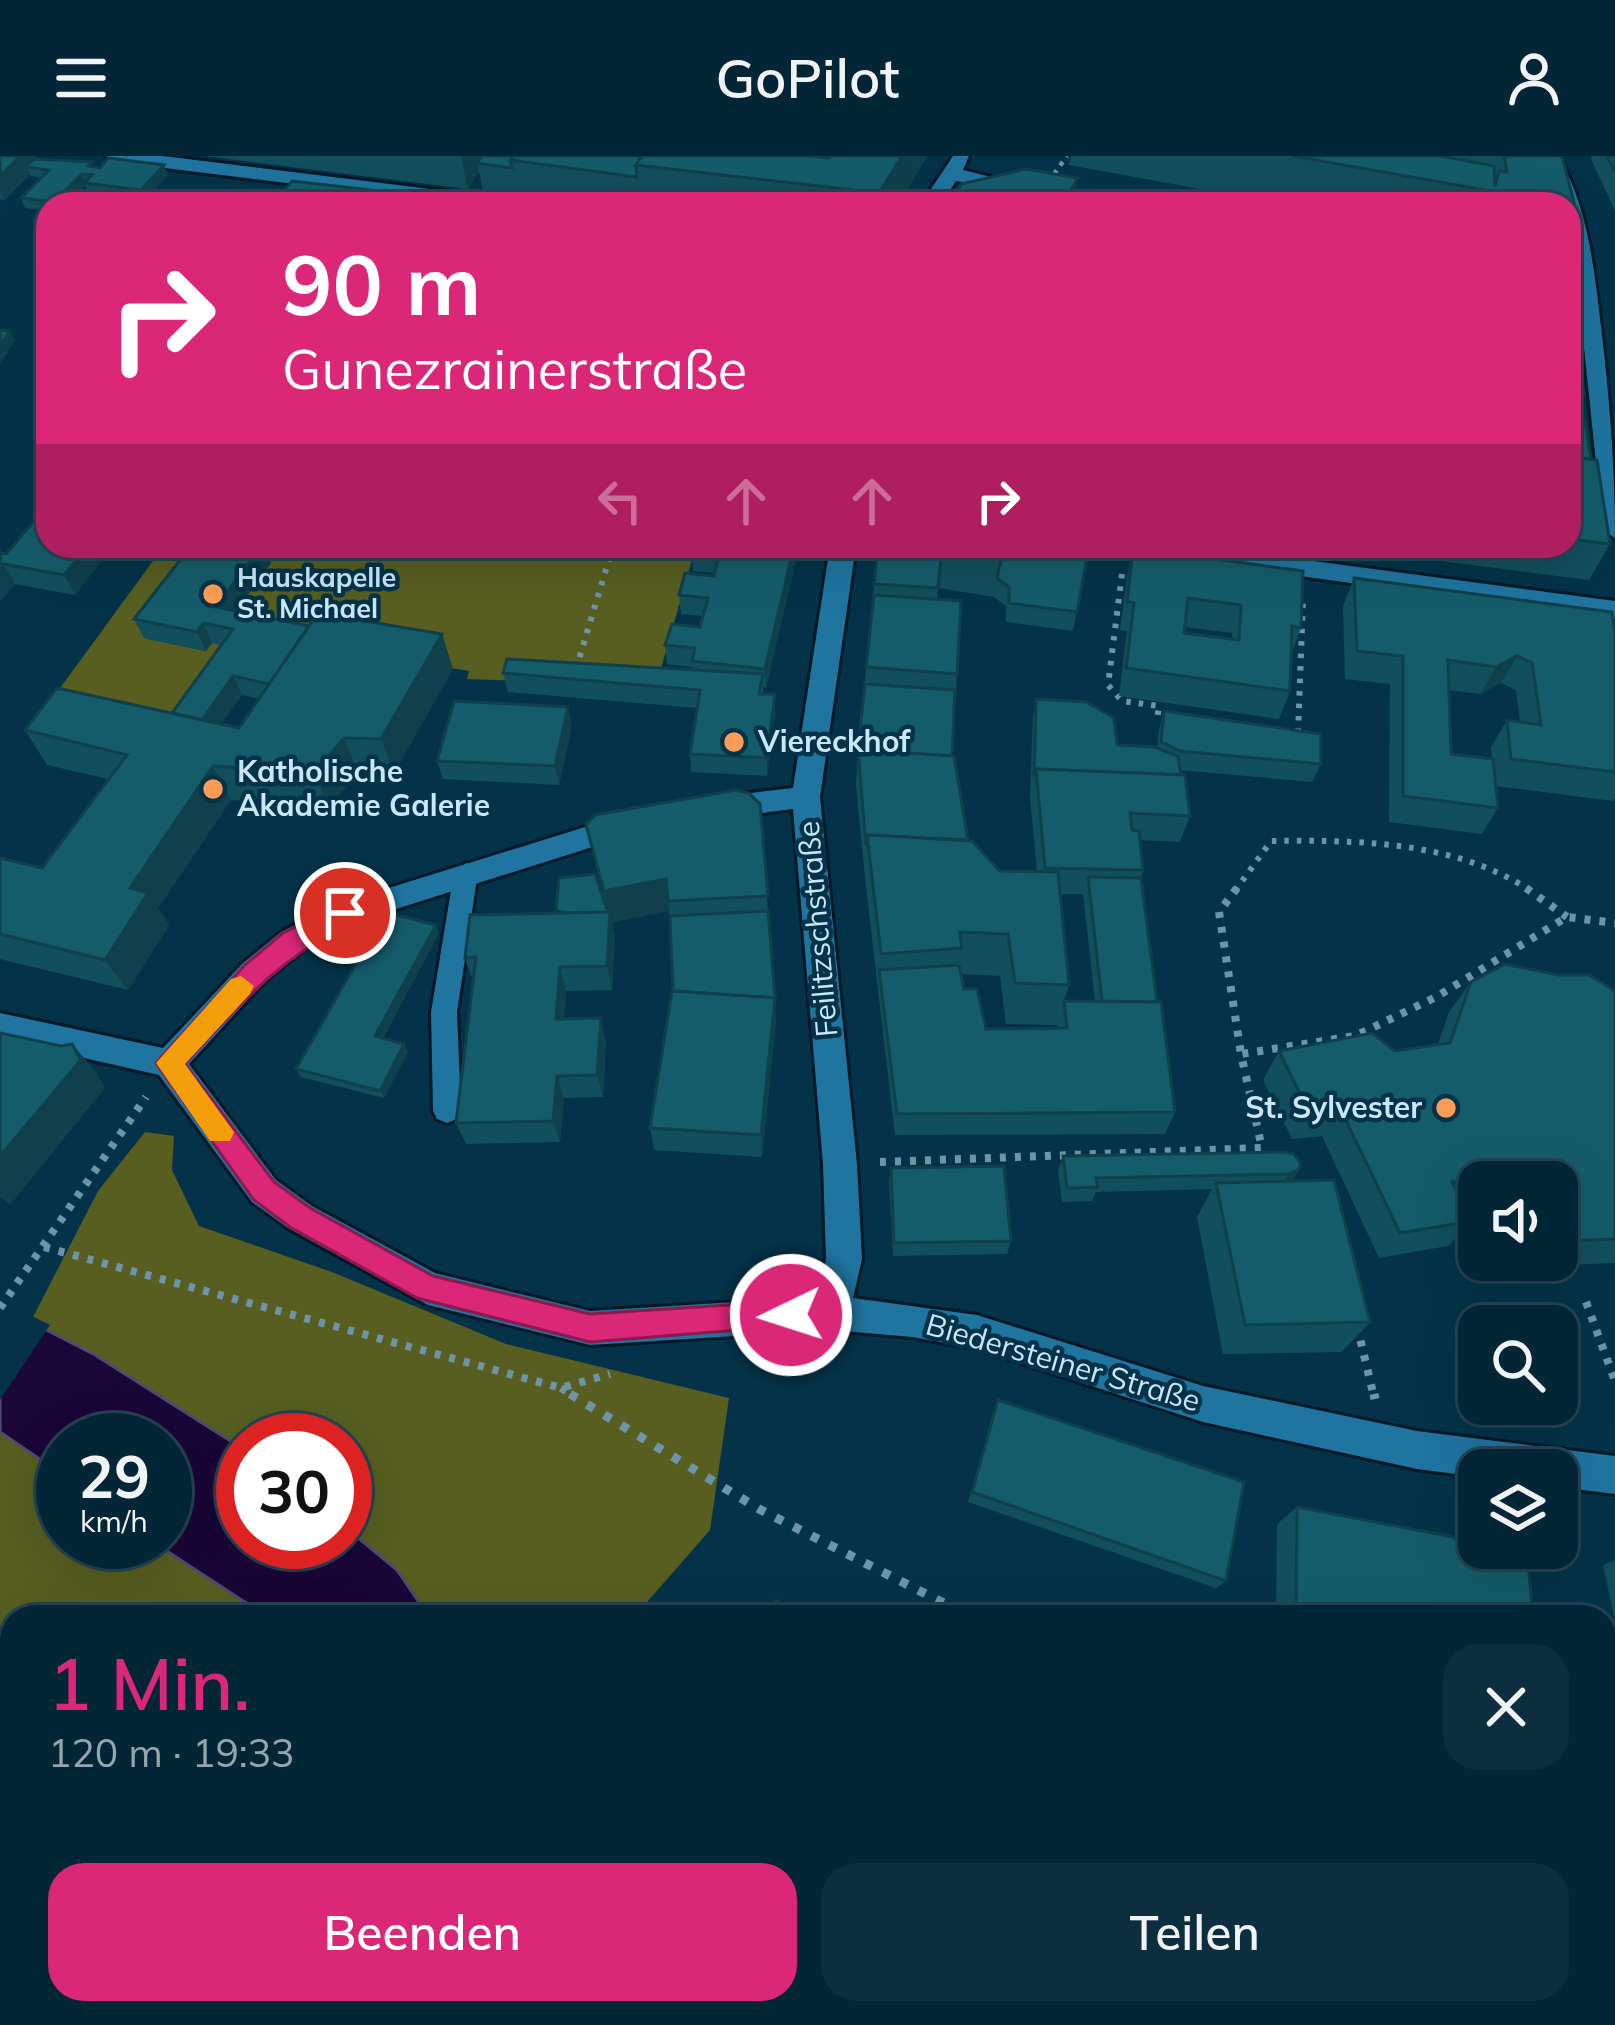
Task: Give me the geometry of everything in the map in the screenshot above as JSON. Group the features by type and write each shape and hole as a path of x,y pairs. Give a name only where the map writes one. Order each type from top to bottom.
{"street":[{"path":"116,156 413,192"},
{"path":"1549,156 1570,192"},
{"path":"940,192 957,165 1047,184"},
{"path":"1581,287 1615,292"},
{"path":"1581,307 1615,530"},
{"name":"Feilitzschstraße","path":"832,1312 844,1259 840,1164 806,797 841,558"},
{"path":"1180,558 1304,568 1615,610"},
{"path":"0,1026 169,1063 254,972 292,940 345,913 610,827 806,797"},
{"name":"Biedersteiner Straße","path":"169,1063 264,1191 300,1217 428,1288 590,1328 832,1312 977,1332 1203,1404 1417,1450 1615,1475"}],"lane":[{"path":"447,1111 444,1012 466,872"}],"path":[{"path":"1047,184 1066,156"},
{"path":"572,682 609,558"},
{"path":"1130,558 1108,685 1122,701 1159,706 1157,720"},
{"path":"1298,733 1304,568"},
{"path":"840,1164 1262,1148 1241,1054 1219,913 1270,841 1348,839 1464,859 1513,880 1567,917 1615,923"},
{"path":"1241,1054 1355,1036 1436,997 1567,917"},
{"path":"0,1307 169,1063"},
{"path":"1586,1302 1615,1381"},
{"path":"1356,1322 1376,1401"},
{"path":"561,1388 759,1509 947,1605"}],"green space":[{"path":"155,558 693,558 656,686 467,679 469,671 331,648 144,638 205,651 212,643 241,649 173,744 41,714"},
{"path":"145,1132 174,1136 172,1170 199,1226 332,1272 506,1344 729,1398 710,1530 644,1605 0,1605 0,1306 31,1321 98,1191"}],"shaded area":[{"path":"0,1306 95,1355 186,1413 36,1413 36,1457 0,1432"},
{"path":"192,1417 216,1432 216,1569 372,1569 372,1549 397,1570 421,1605 250,1605 192,1567"}],"pier":[{"path":"0,1300 50,1325 0,1400"}],"building":[{"path":"0,156 20,156 0,176"},
{"path":"482,156 514,156 512,168 477,163"},
{"path":"514,156 642,156 636,165 637,177 510,160"},
{"path":"642,156 902,156 880,192 636,165"},
{"path":"1293,156 1441,156 1494,166 1495,186 1499,171 1507,172 1504,156 1562,156 1571,192 1496,192"},
{"path":"108,158 164,165 141,190 84,183 92,175 82,174 64,192 36,192 36,200 21,198 49,170 26,167 34,159 92,162 88,166 100,168"},
{"path":"1026,169 1078,178 1069,192 957,192 961,184"},
{"path":"292,181 387,192 283,192"},
{"path":"1581,420 1585,421 1591,459 1581,458"},
{"path":"1581,458 1597,460 1610,544 1581,540"},
{"path":"36,519 36,558 78,558 64,575 3,564 0,568 0,553 6,554"},
{"path":"182,558 252,558 216,607 309,626 269,684 233,676 202,720 172,713 233,629 203,623 197,632 134,619"},
{"path":"718,558 791,558 765,669 692,661 695,648 665,645 672,624 700,627 708,598 679,595 685,573 714,576"},
{"path":"877,558 941,558 938,588 874,584"},
{"path":"1001,558 1087,558 1077,612 1009,603 1009,587 997,578"},
{"path":"1132,558 1207,558 1303,571 1301,628 1292,626 1290,691 1126,668 1134,603 1127,602","holes":["1188,598 1241,605 1239,640 1184,633"]},
{"path":"1354,578 1612,612 1615,772 1511,759 1507,720 1541,725 1532,663 1517,656 1496,667 1448,660 1451,754 1493,759 1498,808 1403,796 1403,656 1357,651"},
{"path":"874,595 961,601 957,674 866,667"},
{"path":"318,613 442,634 381,739 344,738 314,773 213,766 130,888 148,893 105,960 0,934 0,858 42,868 127,755 25,730 57,688 239,728"},
{"path":"507,659 763,674 759,694 775,694 767,758 690,754 700,690 503,673"},
{"path":"865,684 955,690 952,756 858,750"},
{"path":"1036,699 1086,702 1114,718 1117,745 1154,747 1178,756 1181,775 1036,769 1034,777"},
{"path":"454,701 568,707 555,766 437,761"},
{"path":"1164,711 1321,734 1321,764 1180,751 1161,742"},
{"path":"858,750 954,756 968,840 867,835 866,846"},
{"path":"1036,769 1185,775 1190,816 1130,813 1132,830 1139,831 1143,870 1045,868"},
{"path":"736,790 749,793 760,804 768,896 668,901 666,879 604,891 586,825 595,815"},
{"path":"867,835 972,841 1000,871 1058,872 1069,985 1015,983 1008,934 960,932 962,948 881,954"},
{"path":"595,874 608,912 556,911 559,878"},
{"path":"1088,877 1141,878 1157,1002 1102,1001"},
{"path":"768,911 775,998 673,991 670,916"},
{"path":"385,912 436,925 375,1036 404,1044 380,1091 296,1069"},
{"path":"610,912 607,966 560,967 556,1019 601,1018 597,1075 557,1076 553,1121 456,1123 476,957 465,958 470,915"},
{"name":"St. Sylvester","path":"1505,964 1558,975 1589,975 1615,991 1615,1239 1578,1240 1578,1161 1458,1161 1458,1180 1452,1182 1458,1194 1458,1223 1400,1233 1340,1108 1309,1112 1279,1051 1372,1033 1395,1051 1450,1043 1471,982"},
{"path":"959,965 964,989 977,989 986,1029 1067,1028 1064,1001 1161,1002 1175,1112 897,1114 879,970"},
{"path":"672,991 775,998 761,1135 650,1128"},
{"path":"0,1033 61,1046 72,1044 81,1060 0,1156"},
{"path":"1294,1154 1300,1169 1288,1174 1096,1178 1098,1187 1067,1188 1063,1156"},
{"path":"1004,1166 1011,1241 894,1243 891,1168"},
{"path":"1334,1180 1370,1322 1245,1325 1216,1183"},
{"path":"998,1400 1244,1482 1226,1581 972,1492"},
{"path":"1297,1507 1458,1538 1458,1569 1529,1569 1532,1605 1296,1605"}],"slow traffic":[{"path":"220,1132 169,1063 241,986"}],"place":[{"name":"Hauskapelle St. Michael","path":"213,594"},
{"name":"Viereckhof","path":"734,742"},
{"name":"Katholische Akademie Galerie","path":"213,789"},
{"name":"St. Sylvester","path":"1446,1108"}],"route":[{"path":"345,913 292,940 254,972 169,1063 264,1191 300,1217 428,1288 590,1328 791,1315"}]}
